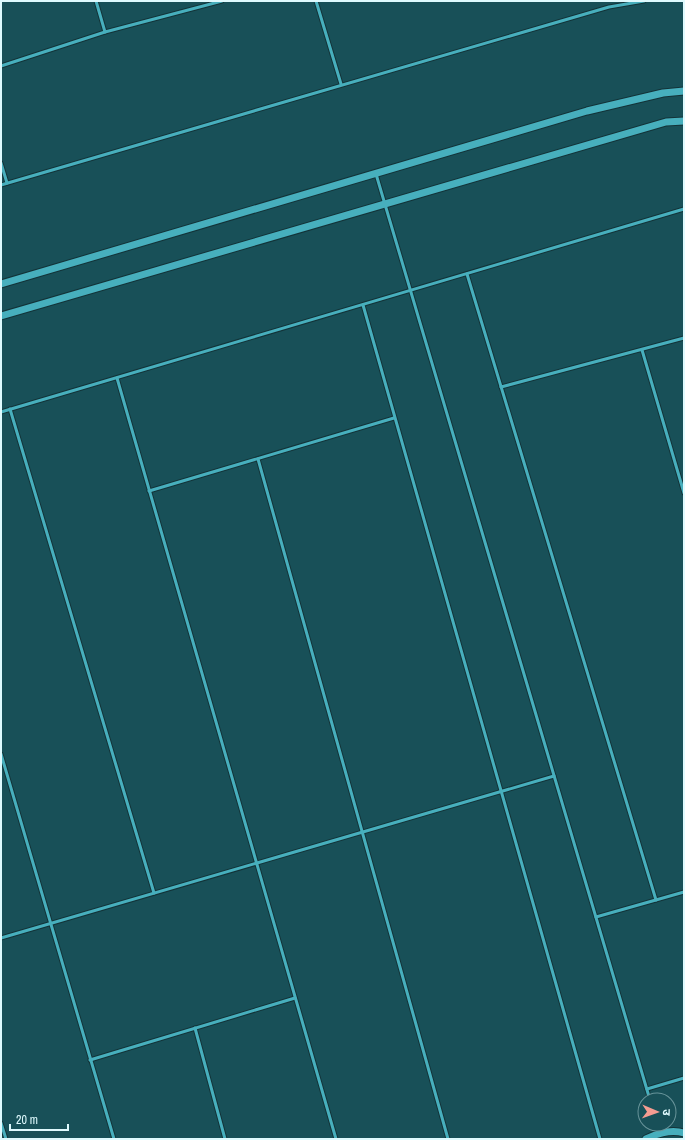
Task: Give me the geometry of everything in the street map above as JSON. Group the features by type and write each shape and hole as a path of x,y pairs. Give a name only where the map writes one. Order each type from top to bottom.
{"street":[{"path":"1,284 586,112 663,93 684,90"},
{"path":"1,316 666,122 684,121"},
{"path":"646,1139 659,1133 678,1131 684,1133"}],"lane":[{"path":"96,1 106,32"},
{"path":"1,66 106,32 220,1"},
{"path":"316,1 341,84"},
{"path":"1,185 341,84 609,7 644,1"},
{"path":"1,164 7,183"},
{"path":"376,174 648,1092"},
{"path":"1,412 684,209"},
{"path":"467,274 656,900"},
{"path":"362,305 600,1139"},
{"path":"501,387 684,338"},
{"path":"642,350 684,493"},
{"path":"117,378 336,1139"},
{"path":"10,409 154,893"},
{"path":"149,491 394,418"},
{"path":"258,459 448,1139"},
{"path":"1,754 114,1139"},
{"path":"1,938 554,776"},
{"path":"596,917 684,892"},
{"path":"90,1060 295,998"},
{"path":"195,1028 225,1139"},
{"path":"647,1089 684,1078"},
{"path":"1,1123 6,1139"}]}
